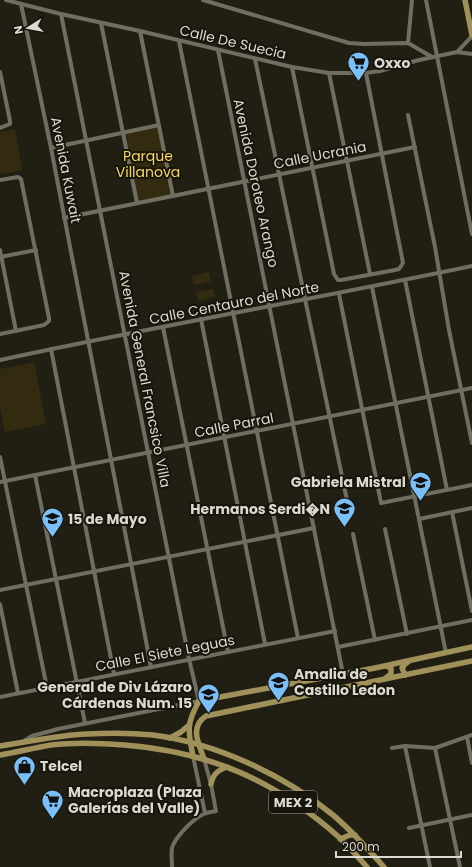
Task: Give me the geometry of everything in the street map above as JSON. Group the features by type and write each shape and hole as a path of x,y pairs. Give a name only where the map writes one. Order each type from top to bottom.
{"main road":[{"path":"465,0 472,35"},
{"path":"193,756 188,725 199,702 386,666 472,647"},
{"path":"405,675 402,671 402,666 410,661"},
{"path":"204,759 196,730 198,722 206,716 472,661"},
{"path":"384,679 391,674 391,668 386,666"},
{"path":"170,738 181,732 188,725"},
{"name":"MEX 2","path":"0,746 61,736 87,734 137,734 170,738 200,745 262,769 296,788 334,816 355,835 384,867"},
{"path":"0,749 14,744"},
{"name":"MEX 2","path":"0,755 51,745 80,744 153,748 204,759 227,767 268,785 298,805 340,839 367,867"},
{"path":"211,784 215,774 227,767"},
{"path":"340,839 350,835 355,835"}],"street":[{"name":"Calle De Suecia","path":"6,0 255,59 329,73 366,73 457,52 472,54"},
{"path":"203,0 349,43 408,43 435,56"},
{"path":"408,43 412,0"},
{"path":"426,0 435,56 472,234"},
{"name":"Avenida Kuwait","path":"21,4 89,341 151,667"},
{"name":"Avenida General Francsico Villa","path":"61,14 170,556 189,660 199,702"},
{"path":"101,23 137,203"},
{"path":"140,31 173,196"},
{"path":"457,52 472,35"},
{"path":"179,41 258,431 298,638"},
{"name":"Avenida Doroteo Arango","path":"218,50 343,674"},
{"path":"255,59 348,505"},
{"path":"292,67 336,278 341,280 395,270 403,263 403,256 381,154 366,73"},
{"path":"0,72 10,121 8,126 0,128"},
{"path":"329,73 370,274"},
{"path":"408,115 435,247 472,443"},
{"path":"51,148 159,126"},
{"name":"Calle Ucrania","path":"64,218 415,147"},
{"path":"0,180 18,177 21,179 49,318 49,321 44,325 0,334"},
{"path":"0,250 16,330"},
{"path":"1,257 36,250"},
{"name":"Calle Centauro del Norte","path":"0,360 201,319 339,294 472,266"},
{"path":"405,280 447,490"},
{"path":"372,287 446,653"},
{"path":"339,294 381,503 472,485"},
{"path":"201,319 265,644"},
{"path":"163,327 228,652"},
{"path":"50,349 75,468 114,674"},
{"name":"Calle Parral","path":"2,482 472,388"},
{"path":"0,456 2,482 26,585 46,688"},
{"path":"35,476 85,723"},
{"path":"419,519 472,508"},
{"path":"452,512 472,611"},
{"path":"0,590 314,528"},
{"path":"385,529 407,634"},
{"path":"353,534 375,640"},
{"path":"0,604 18,693"},
{"path":"338,648 472,620"},
{"name":"Calle El Siete Leguas","path":"0,697 335,631"},
{"path":"22,742 32,736 85,723 199,702"},
{"path":"392,748 405,746 435,748 472,735"},
{"path":"467,736 472,763"},
{"path":"405,746 430,867"},
{"path":"435,748 460,867"},
{"path":"193,756 205,813"},
{"path":"172,867 172,847 186,827 205,813 216,811 204,759"},
{"path":"408,828 472,815"}],"green space":[{"name":"Parque Villanova","path":"159,126 173,196 137,203 124,133"},
{"path":"15,129 22,170 0,174 0,132"},
{"path":"209,272 211,281 194,285 192,276"},
{"path":"213,289 215,297 198,301 196,292"},
{"path":"34,362 46,424 5,432 0,407 0,369"}],"place":[{"name":"Oxxo","path":"358,82"},
{"name":"Gabriela Mistral","path":"421,502"},
{"name":"Hermanos Serdi�N","path":"345,528"},
{"name":"15 de Mayo","path":"53,538"},
{"name":"Amalia de Castillo Ledon","path":"279,702"},
{"name":"General de Div Lázaro Cárdenas Num. 15","path":"208,714"},
{"name":"Telcel","path":"25,786"},
{"name":"Macroplaza (Plaza Galerías del Valle)","path":"52,820"}]}
